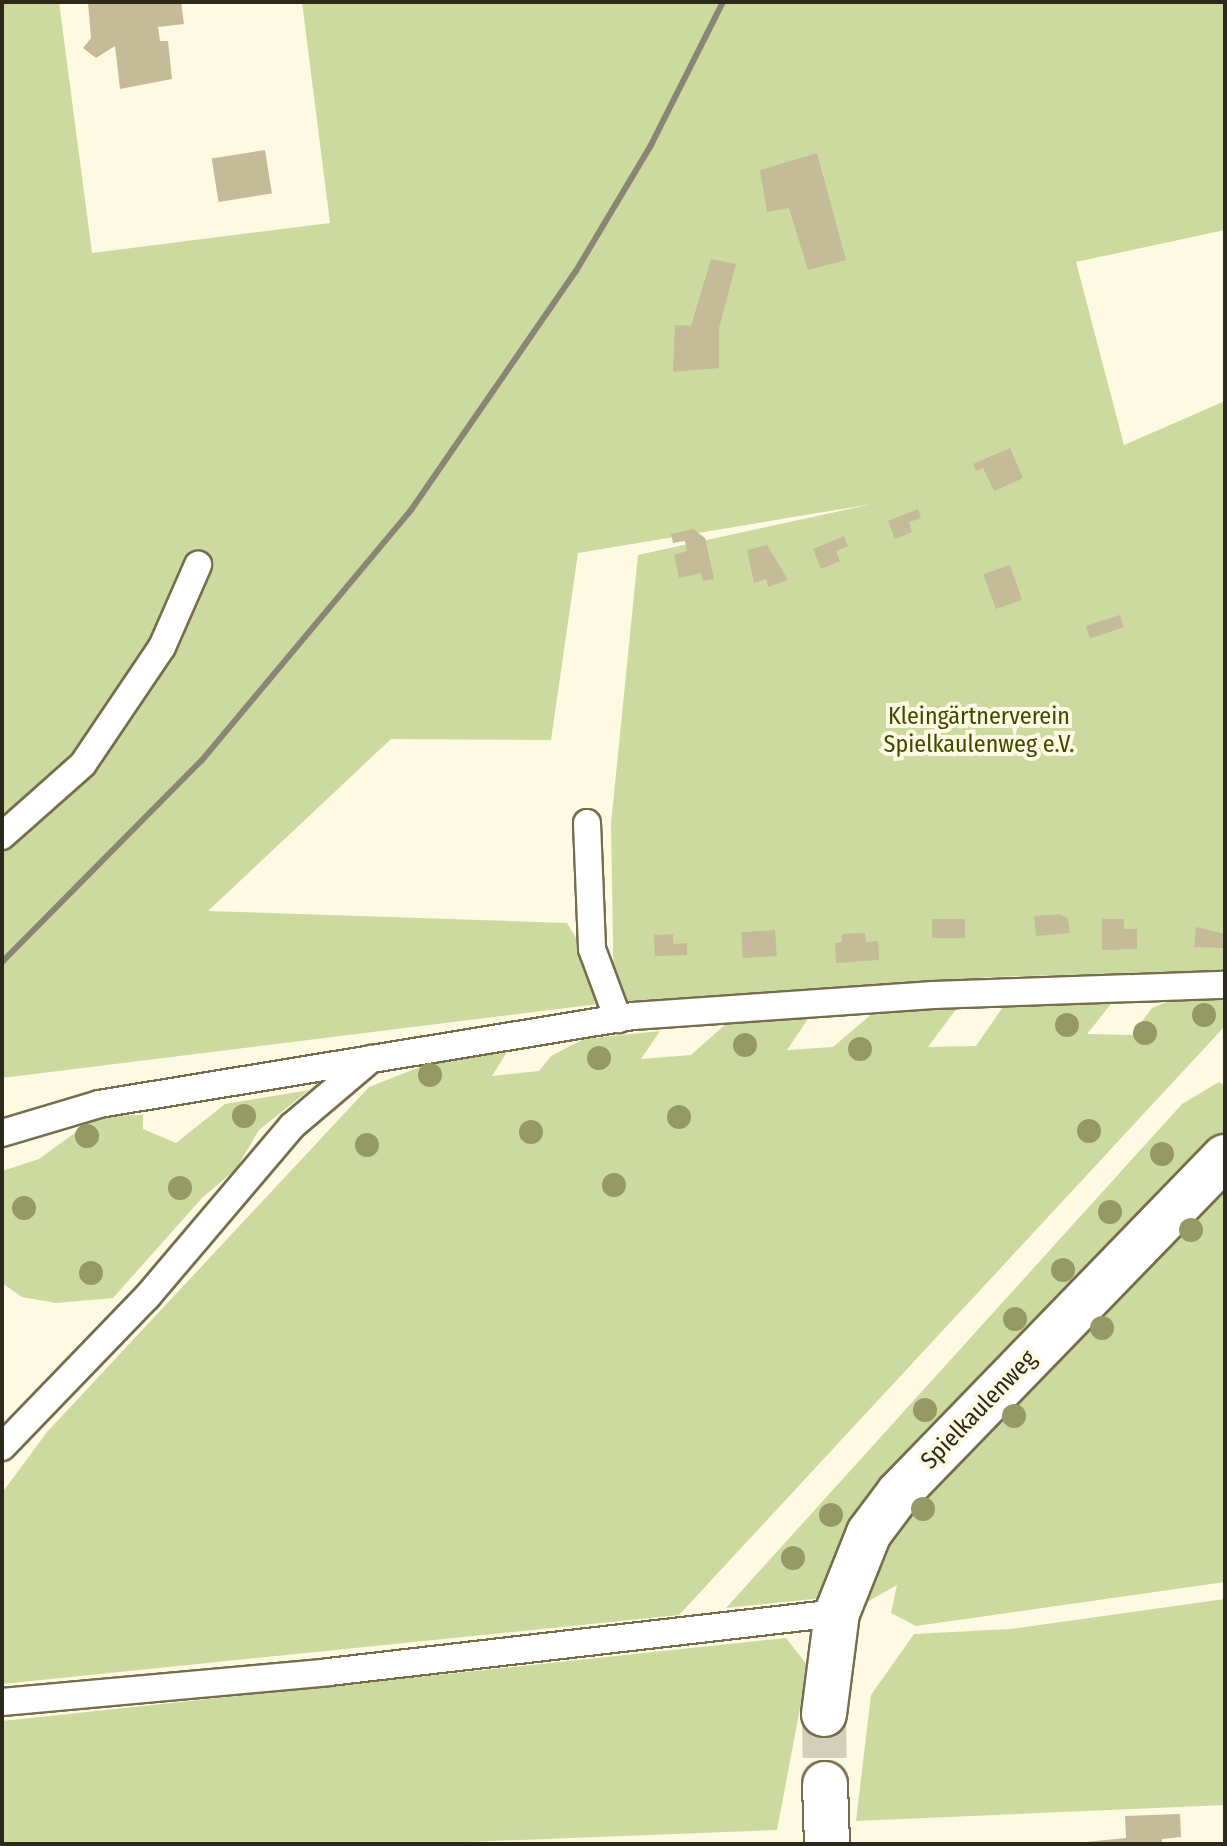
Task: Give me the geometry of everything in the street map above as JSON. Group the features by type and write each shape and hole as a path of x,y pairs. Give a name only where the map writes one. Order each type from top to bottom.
{"street":[{"name":"Spielkaulenweg","path":"824,1714 837,1613 854,1560 899,1493 1225,1157"},
{"path":"825,1784 827,1844"}],"lane":[{"path":"2,836 83,764 162,647 198,565"},
{"path":"587,823 592,949 618,1019"},
{"path":"2,1133 99,1104 618,1019 933,995 1225,985"},
{"path":"2,1447 147,1297 292,1126 372,1058"},
{"path":"2,1702 345,1670 837,1613"}],"green space":[{"name":"Kleingärtnerverein Spielkaulenweg e.V.","path":"2,2 59,2 92,253 330,223 302,2 1225,2 1225,230 1076,262 1124,445 1225,401 1225,971 991,977 614,1002 2,1078","holes":["872,504 638,555 611,824 614,1001 567,923 208,911 391,739 551,740 578,553"]},
{"path":"1182,996 1225,998 1225,1026 679,1615 2,1684 2,1493 47,1432 369,1087 430,1063 507,1052 492,1076 539,1071 551,1056 584,1039 660,1031 641,1059 691,1055 727,1023 810,1016 787,1050 833,1047 873,1013 957,1008 928,1047 976,1046 1005,1004 1115,999 1087,1034 1132,1035 1152,1008"},
{"path":"1219,1082 1225,1086 1225,1137 823,1598 726,1608 1182,1104"},
{"path":"309,1090 259,1130 236,1169 202,1198 113,1298 56,1303 22,1297 2,1283 2,1171 39,1159 98,1116 143,1115 143,1129 176,1143 225,1104"},
{"path":"1225,1177 1225,1582 916,1626 891,1613 897,1585 855,1609 900,1521"},
{"path":"1225,1599 1225,1805 856,1821 871,1695 914,1634 1011,1629"},
{"path":"786,1638 808,1666 777,1830 416,1844 2,1844 2,1721"}],"building":[{"path":"88,2 181,2 184,24 158,27 160,41 168,41 172,79 120,89 115,46 96,58 83,48 91,38"},
{"path":"265,150 272,193 219,202 212,158"},
{"path":"817,153 846,260 808,270 789,208 767,212 760,170"},
{"path":"711,259 736,264 719,328 719,368 673,372 675,325 691,326"},
{"path":"1010,448 1023,478 994,491 983,468 976,471 973,464"},
{"path":"918,509 921,518 909,522 912,532 895,539 888,521"},
{"path":"693,529 705,538 714,579 703,581 701,573 679,578 674,555 687,551 685,541 673,543 671,534"},
{"path":"844,536 848,546 836,551 840,561 821,569 813,549"},
{"path":"767,545 788,580 768,587 766,579 754,583 747,550"},
{"path":"1010,565 1022,600 996,609 984,574"},
{"path":"1120,615 1124,627 1090,638 1086,626"},
{"path":"1060,914 1068,918 1070,933 1036,936 1034,916"},
{"path":"932,919 965,919 965,938 932,938"},
{"path":"1102,919 1124,919 1124,929 1137,929 1137,949 1102,950"},
{"path":"1196,927 1225,934 1225,948 1194,947"},
{"path":"775,930 777,956 743,958 741,932"},
{"path":"865,933 866,942 878,941 879,960 836,963 835,943 842,942 842,934"},
{"path":"673,934 673,944 687,943 687,955 655,956 654,935"},
{"path":"1180,1814 1181,1837 1162,1839 1162,1844 1065,1844 1126,1838 1125,1816"}],"tunnel":[{"path":"824,1714 825,1784"}],"railway":[{"path":"2,962 202,760 411,510 576,271 651,145 723,2"}]}
